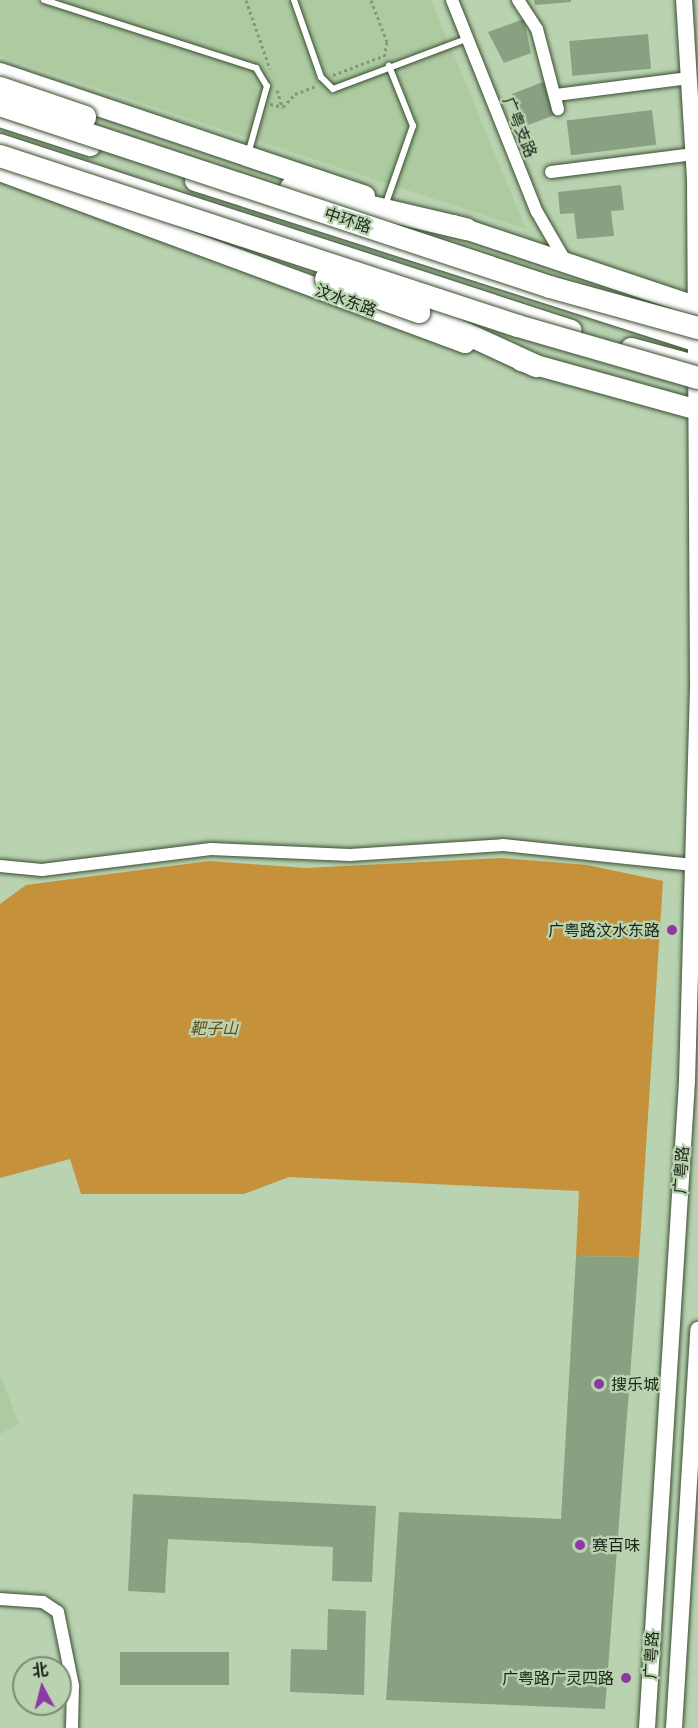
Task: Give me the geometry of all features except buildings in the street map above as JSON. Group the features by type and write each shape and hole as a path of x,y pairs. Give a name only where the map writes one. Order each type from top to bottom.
{"highway":[{"path":"0,88 288,179 466,229"},
{"name":"中环路","path":"0,105 697,337"},
{"path":"0,156 518,326 697,370"},
{"path":"0,162 419,312 536,366"}],"main road":[{"name":"广粤路","path":"647,1728 687,1081 698,682 696,410 698,307 694,154 684,0"},
{"path":"0,73 248,158 288,179 386,203 698,307"},
{"path":"120,115 162,170"},
{"path":"0,117 205,185 697,337"},
{"path":"0,144 697,370"},
{"name":"汶水东路","path":"0,171 362,305 536,366 696,410"},
{"path":"87,172 132,220"},
{"path":"205,185 288,179"},
{"path":"362,305 421,282"},
{"name":"广粤路","path":"674,1728 698,1330"}],"street":[{"name":"广粤支路","path":"452,0 537,212 566,262"},
{"path":"518,0 537,29 558,110"},
{"path":"556,96 689,78"},
{"path":"551,172 694,154"},
{"path":"0,866 42,870 211,849 350,855 503,844 693,865"},
{"path":"0,1599 43,1602 58,1612 73,1686 72,1728"}],"lane":[{"path":"44,0 256,68 267,86 248,158"},
{"path":"294,0 321,76 333,89 466,39"},
{"path":"386,203 413,126 392,65"}],"path":[{"path":"246,0 272,76"},
{"path":"371,0 387,42 383,56 392,65"},
{"path":"276,87 283,107"}],"shaded area":[{"path":"0,0 431,0 526,229 0,56"},
{"path":"0,1375 19,1424 0,1434"}],"green space":[{"name":"靶子山","path":"502,858 587,865 663,881 639,1257 576,1256 579,1191 289,1177 244,1194 81,1194 70,1159 0,1178 0,904 26,885 209,861 306,868"}],"place":[{"name":"广粤路汶水东路","path":"672,930"},
{"name":"搜乐城","path":"599,1384"},
{"name":"赛百味","path":"580,1545"},
{"name":"广粤路广灵四路","path":"626,1678"}]}
